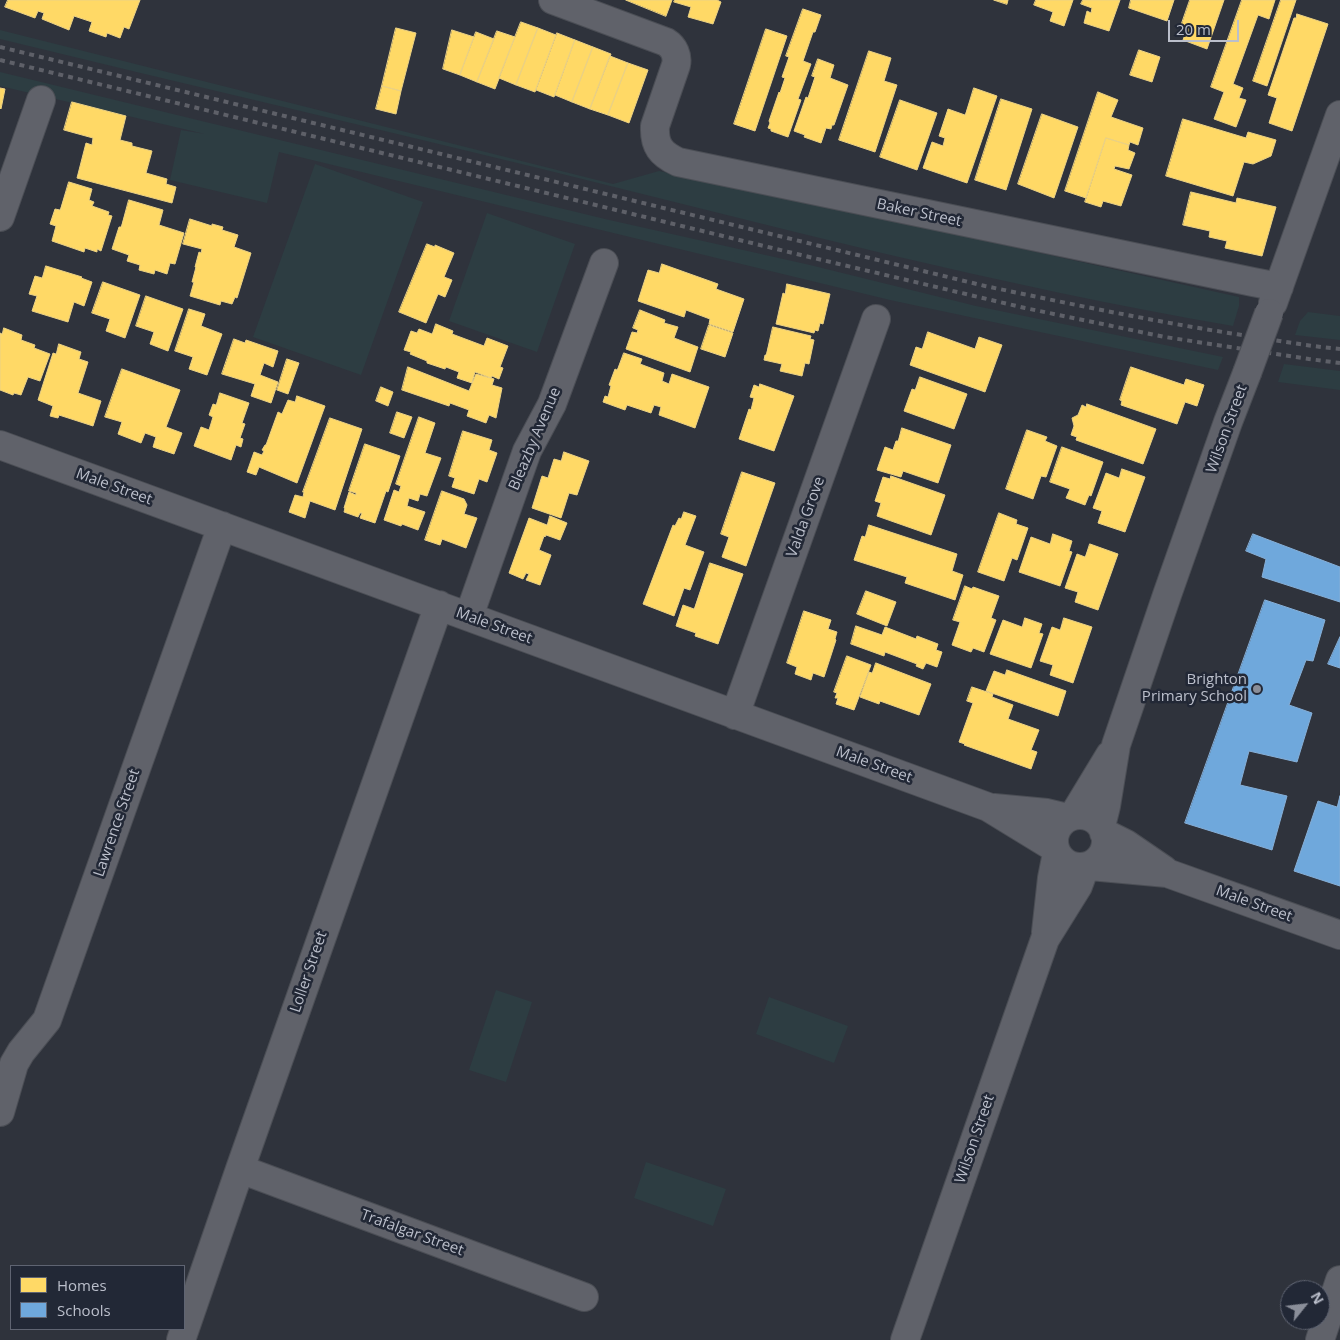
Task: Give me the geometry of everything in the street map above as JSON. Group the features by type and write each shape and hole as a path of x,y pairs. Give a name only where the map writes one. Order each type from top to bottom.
{"street":[{"name":"Baker Street","path":"553,0 666,42 672,47 676,55 676,65 654,126 654,136 661,151 668,158 678,162 1279,287"},
{"path":"0,217 40,100"},
{"name":"Wilson Street","path":"1103,829 1116,745 1186,540 1340,115"},
{"name":"Bleazby Avenue","path":"469,616 527,451 552,404 604,263"},
{"name":"Valda Grove","path":"735,715 876,318"},
{"name":"Male Street","path":"0,445 988,807 1056,851"},
{"name":"Lawrence Street","path":"0,1112 14,1064 21,1052 47,1020 222,526"},
{"name":"Loller Street","path":"185,1328 439,606"},
{"name":"Wilson Street","path":"1071,817 1116,745"},
{"name":"Male Street","path":"988,807 1071,817"},
{"path":"1071,817 1088,817 1096,820 1103,829 1106,840 1102,856 1096,862 1087,866 1076,867 1068,865 1056,851 1054,840 1056,831 1061,824 1071,817"},
{"name":"Male Street","path":"1103,829 1167,873"},
{"name":"Wilson Street","path":"1045,939 1056,851"},
{"name":"Wilson Street","path":"905,1340 1045,939 1078,886 1087,866"},
{"name":"Male Street","path":"1087,866 1167,873 1340,934"},
{"name":"Trafalgar Street","path":"240,1169 584,1297"},
{"path":"1320,1340 1340,1280"}],"shaded area":[{"path":"0,30 613,184 659,171 792,198 1239,297 1239,306 1233,326 1145,310 971,273 0,39"},
{"path":"0,72 605,219 810,265 976,306 1223,357 1218,370 890,300 279,152 267,203 170,180 181,130 205,134 0,86"},
{"path":"315,164 423,202 361,375 253,337"},
{"path":"487,213 575,244 537,352 449,321"},
{"path":"1308,312 1340,316 1340,340 1295,335 1300,321"},
{"path":"1284,364 1340,371 1340,390 1278,382"},
{"path":"496,990 532,1002 506,1082 469,1070"},
{"path":"769,997 848,1026 834,1063 756,1034"},
{"path":"646,1162 726,1189 713,1226 634,1198"}],"building: Homes":[{"path":"8,0 140,0 129,29 124,27 120,38 107,33 106,37 89,31 92,22 74,16 69,30 42,19 44,13 38,11 35,18 5,7"},
{"path":"626,0 672,0 666,16"},
{"path":"675,0 717,0 721,2 713,24 688,17 691,7 674,2"},
{"path":"994,0 1008,0 1007,4"},
{"path":"1036,0 1073,0 1064,26 1050,21 1053,12 1034,5"},
{"path":"1083,0 1120,0 1109,31 1084,23 1087,11 1091,13 1092,8 1081,4"},
{"path":"1131,0 1174,0 1167,21 1129,8"},
{"path":"1190,0 1224,0 1207,49 1183,40 1187,29 1181,26"},
{"path":"1242,0 1275,0 1269,19 1258,15 1233,84 1243,88 1239,98 1246,100 1236,127 1214,119 1224,92 1211,87"},
{"path":"1281,0 1296,0 1267,86 1253,81"},
{"path":"803,9 821,15 803,61 811,64 798,99 801,100 788,137 771,131 768,128 785,78 782,77 789,57 786,56"},
{"path":"1297,14 1328,24 1292,131 1269,123 1277,98 1268,95"},
{"path":"521,22 538,28 516,85 499,78"},
{"path":"396,28 416,33 401,91 382,86"},
{"path":"538,28 556,35 535,92 516,85"},
{"path":"766,29 787,36 755,131 734,124"},
{"path":"452,30 474,37 460,75 443,69"},
{"path":"497,31 515,37 495,89 477,82"},
{"path":"476,32 494,39 477,82 460,75"},
{"path":"557,33 575,40 554,97 536,90"},
{"path":"575,40 593,47 572,102 555,95"},
{"path":"593,47 611,54 590,109 572,102"},
{"path":"1139,50 1160,57 1152,82 1130,75"},
{"path":"869,51 891,58 884,81 897,85 875,152 839,140"},
{"path":"610,56 628,63 608,115 590,109"},
{"path":"818,59 834,65 830,78 848,85 834,125 832,125 831,129 826,128 821,143 794,131 815,77 812,76"},
{"path":"628,63 648,70 629,123 608,115"},
{"path":"382,86 401,91 396,114 376,109"},
{"path":"0,88 5,89 1,109 0,108"},
{"path":"974,88 997,96 967,183 923,168 932,142 943,146 945,138 939,136 948,109 965,115"},
{"path":"1098,92 1118,100 1111,117 1143,128 1138,145 1130,142 1129,145 1106,138 1086,198 1065,191"},
{"path":"1001,99 1032,109 1006,190 975,180"},
{"path":"900,100 937,113 917,170 880,157"},
{"path":"72,102 126,116 120,140 132,143 132,146 152,151 146,173 167,179 166,184 176,187 172,203 77,178 86,143 92,145 93,138 64,130"},
{"path":"1042,114 1078,127 1054,198 1018,184"},
{"path":"1183,119 1246,138 1248,132 1276,140 1271,156 1253,164 1244,162 1233,196 1166,176"},
{"path":"1106,138 1129,145 1128,150 1135,153 1129,169 1115,166 1114,169 1132,175 1121,206 1103,201 1101,207 1085,202"},
{"path":"69,182 92,189 89,200 94,202 92,206 109,212 108,215 112,216 101,251 97,249 97,252 85,248 84,252 52,241 56,226 50,224 55,209 60,210"},
{"path":"1191,192 1236,203 1237,198 1276,207 1262,256 1225,248 1227,241 1209,237 1210,231 1183,225"},
{"path":"129,200 163,210 159,225 184,233 175,264 170,263 167,274 155,270 154,274 139,270 140,265 127,261 129,255 112,249"},
{"path":"190,219 212,226 212,224 223,227 222,230 238,235 234,247 251,253 237,298 235,297 232,304 221,301 220,305 190,296 194,282 192,282 195,267 199,252 201,253 202,249 183,244"},
{"path":"427,244 435,247 435,245 454,253 444,277 452,280 445,297 438,294 426,323 399,312"},
{"path":"662,264 718,284 716,289 744,299 733,332 709,324 710,319 686,310 684,317 638,301 648,270 659,273"},
{"path":"46,266 92,282 84,306 74,302 68,322 32,311 37,296 29,294 35,276 42,278"},
{"path":"103,282 140,295 125,338 106,331 110,319 92,313"},
{"path":"787,284 830,294 823,324 820,323 818,331 815,330 814,333 776,324"},
{"path":"146,296 183,309 168,351 150,344 154,332 136,326"},
{"path":"189,309 205,314 201,326 222,334 207,375 189,369 193,357 175,351"},
{"path":"640,310 665,320 664,323 678,327 674,338 698,347 690,372 626,349 632,332 637,333 638,330 633,328"},
{"path":"436,324 453,331 452,334 484,346 487,338 508,346 500,367 503,368 499,379 475,372 472,383 457,378 459,372 427,363 427,361 404,350 411,331 417,333 419,329 432,334"},
{"path":"709,325 733,333 725,357 701,349"},
{"path":"773,327 811,336 810,339 814,340 809,364 805,363 802,376 780,371 782,364 764,360"},
{"path":"4,328 22,335 21,340 35,345 34,348 50,354 40,381 28,377 21,395 14,393 13,395 0,390 0,333 2,334"},
{"path":"928,332 975,349 979,337 1002,345 985,392 910,365 916,347 922,349"},
{"path":"234,339 245,343 246,340 278,351 273,367 264,363 260,375 278,382 271,403 251,396 255,384 222,374"},
{"path":"59,344 81,352 79,359 88,362 78,393 101,401 93,426 59,415 58,418 50,416 53,406 38,400 53,353 56,354"},
{"path":"624,353 642,359 640,364 664,373 662,381 669,384 672,374 709,387 695,428 659,415 661,407 654,405 651,413 627,405 625,410 603,402 605,396 608,397 611,386 609,385"},
{"path":"287,359 299,363 288,394 277,390"},
{"path":"408,367 469,391 476,374 494,379 492,385 502,388 496,418 489,415 486,423 467,416 469,410 450,403 449,406 402,390"},
{"path":"1131,367 1184,385 1186,379 1204,385 1197,406 1185,402 1177,424 1121,405 1122,401 1120,400"},
{"path":"122,369 180,390 166,427 182,433 174,454 153,447 156,437 145,433 141,443 118,434 122,422 105,417"},
{"path":"920,377 967,394 954,429 904,411 912,389 915,390"},
{"path":"760,384 794,396 774,451 739,439 749,409 751,410 754,398 750,397 754,385 759,387"},
{"path":"381,387 393,392 388,406 376,401"},
{"path":"220,393 249,403 242,423 245,424 240,438 243,439 241,447 236,445 231,460 194,446 201,427 209,430 213,417 209,415 213,404 216,405"},
{"path":"297,396 325,406 297,483 259,467 256,475 247,472 254,452 262,455 264,451 262,450 266,445 278,412 282,414 288,400 295,402"},
{"path":"1087,404 1156,429 1143,464 1076,440 1077,437 1071,435 1074,426 1072,418 1078,415 1082,405 1086,407"},
{"path":"397,412 412,417 404,438 390,433"},
{"path":"419,417 435,423 425,453 441,458 427,496 420,494 418,501 409,498 407,506 425,512 418,530 384,520 394,490 399,492 401,486 396,484"},
{"path":"330,418 362,429 335,510 310,501 305,518 289,512 295,495 303,497 303,492"},
{"path":"902,428 951,445 938,483 903,471 901,477 877,470 885,447 893,450"},
{"path":"1027,430 1047,437 1045,441 1057,446 1046,477 1041,476 1033,499 1006,489"},
{"path":"463,431 492,440 489,450 497,453 487,482 479,479 474,494 452,487 455,478 449,476"},
{"path":"365,444 400,456 375,523 360,518 362,513 358,517 344,512 349,492 356,495 356,493 349,491"},
{"path":"1062,447 1103,462 1091,496 1089,495 1085,505 1066,498 1070,489 1050,482"},
{"path":"564,452 589,461 577,495 569,493 561,518 532,508 542,476 548,478 554,459 561,461"},
{"path":"1122,469 1145,477 1125,532 1098,523 1102,511 1093,508 1106,473 1119,478"},
{"path":"742,472 775,483 746,566 722,557 729,537 721,534"},
{"path":"891,476 945,495 931,535 877,516 881,503 875,501 883,477 890,479"},
{"path":"442,491 464,499 467,505 464,514 477,518 466,548 442,539 440,545 425,540"},
{"path":"684,512 696,516 685,545 704,552 690,590 684,588 674,616 643,604 673,525 675,526 679,518 681,519"},
{"path":"999,513 1017,520 1016,524 1028,528 1017,560 1012,558 1004,581 978,572"},
{"path":"550,516 567,523 560,540 544,536 539,550 551,555 540,585 526,580 529,574 526,573 523,579 509,573 529,518 547,525"},
{"path":"869,525 957,554 952,571 963,575 955,600 905,583 907,577 854,560 862,536 865,537"},
{"path":"1053,534 1072,541 1069,551 1072,552 1060,586 1019,572 1031,537 1050,544"},
{"path":"1090,544 1118,554 1098,610 1075,602 1078,592 1065,588 1077,554 1085,557"},
{"path":"710,563 743,574 718,644 695,636 696,633 676,626 683,605 694,609"},
{"path":"965,586 999,596 991,618 996,620 984,652 973,648 971,652 952,645 960,622 953,620"},
{"path":"866,591 896,602 887,626 857,614"},
{"path":"804,611 831,620 828,629 837,632 824,677 813,673 811,680 795,674 797,667 787,663"},
{"path":"1025,618 1042,624 1039,633 1043,634 1031,668 990,654 1003,620 1022,627"},
{"path":"1064,618 1092,627 1073,683 1050,675 1053,665 1040,661 1052,627 1060,630"},
{"path":"856,626 882,635 885,627 916,639 917,636 938,644 936,650 942,652 937,667 926,663 923,669 916,666 917,664 885,652 884,656 851,644"},
{"path":"847,656 871,665 854,710 836,704 838,698 835,698 837,693 834,692"},
{"path":"876,663 931,684 919,715 880,701 879,704 860,697 869,672 872,673"},
{"path":"1007,670 1066,691 1058,716 986,691 994,671 1005,675"},
{"path":"972,687 993,694 992,697 1013,705 1008,719 1039,730 1031,750 1037,752 1031,769 959,742 973,703 967,701"}],"building: Schools":[{"path":"1253,534 1340,567 1340,602 1262,577 1266,559 1246,551"},
{"path":"1265,600 1325,620 1313,661 1306,660 1289,705 1312,713 1297,762 1249,751 1240,785 1287,796 1272,850 1185,823"},
{"path":"1340,637 1340,668 1328,664"},
{"path":"1340,796 1340,886 1294,871 1318,801 1337,807"}],"railway":[{"path":"0,47 985,286 1178,324 1291,343 1340,349"},
{"path":"0,60 1025,308 1165,337 1340,363"}],"place":[{"name":"Brighton Primary School","path":"1257,689"}]}
